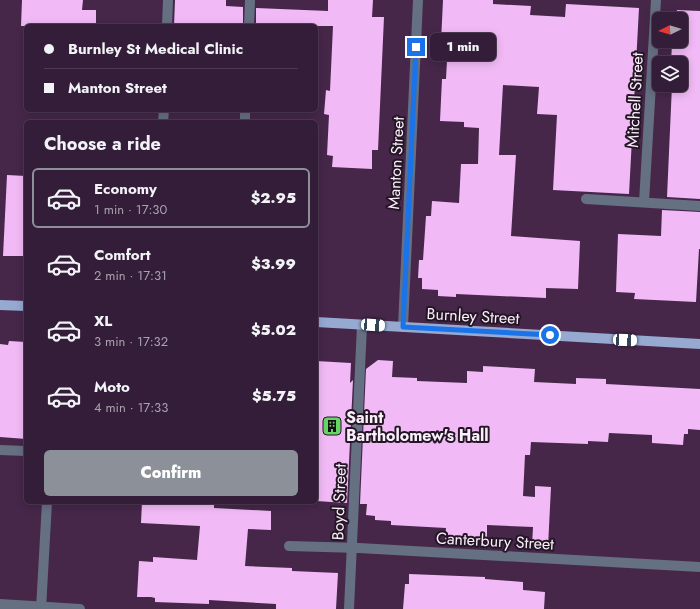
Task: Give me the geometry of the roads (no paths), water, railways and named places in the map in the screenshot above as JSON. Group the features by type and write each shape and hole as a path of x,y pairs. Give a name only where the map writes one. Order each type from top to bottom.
{"main road":[{"path":"0,305 24,306"},
{"name":"Burnley Street","path":"318,322 700,344"}],"street":[{"path":"167,24 168,0"},
{"path":"249,24 250,0"},
{"name":"Manton Street","path":"403,327 418,0"},
{"name":"Mitchell Street","path":"644,202 656,0"},
{"path":"586,199 700,206"},
{"name":"Boyd Street","path":"349,609 362,325"},
{"path":"0,450 24,451"},
{"path":"41,608 47,504"},
{"name":"Canterbury Street","path":"289,546 352,548 700,567"},
{"path":"0,604 41,608 80,609"}],"place":[{"name":"Saint Bartholomew's Hall","path":"332,426"}]}
